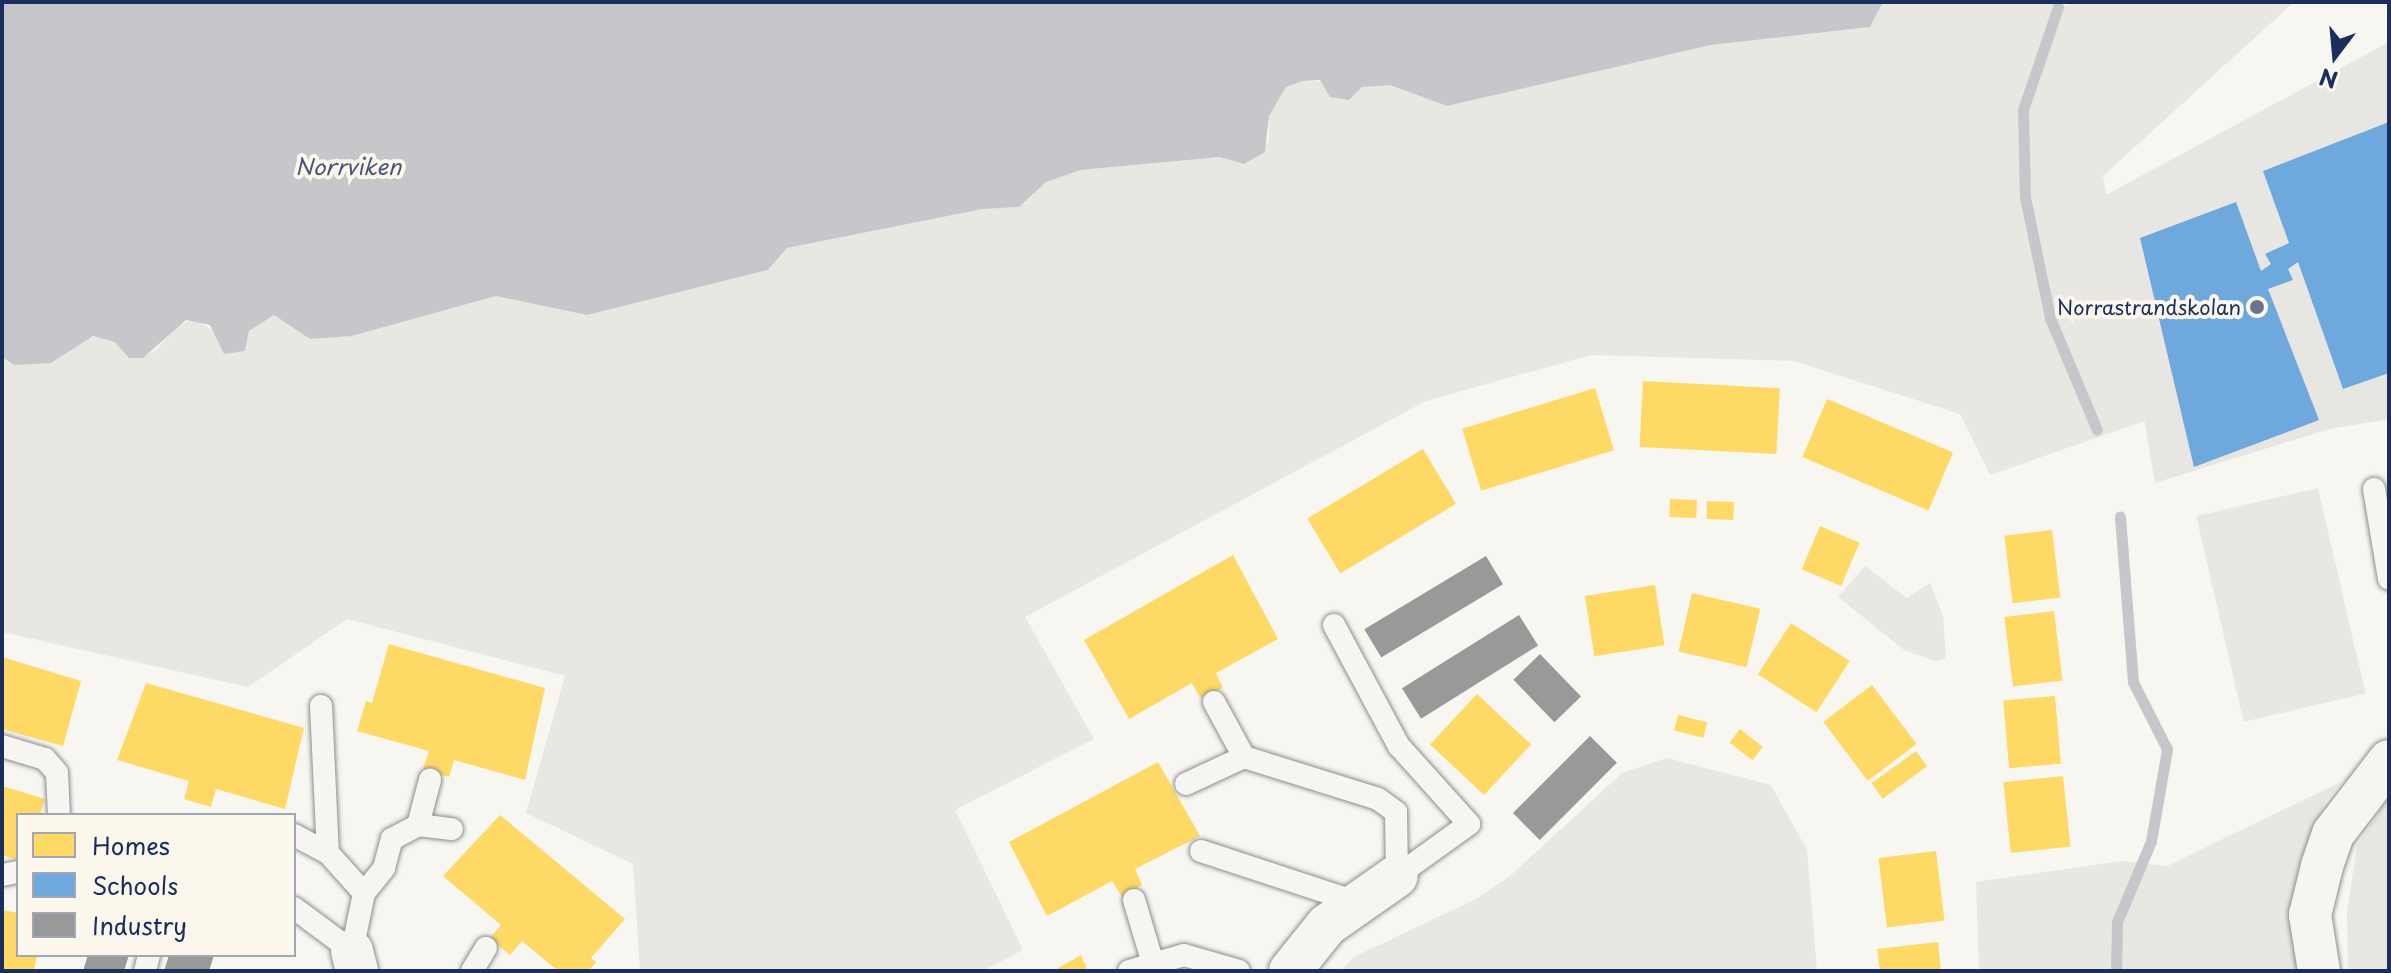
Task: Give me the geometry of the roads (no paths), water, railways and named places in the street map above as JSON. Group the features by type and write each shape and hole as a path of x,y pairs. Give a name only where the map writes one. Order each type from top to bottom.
{"street":[{"path":"2319,971 2310,915 2322,866 2333,834 2389,761"},
{"path":"1290,971 1327,925 1397,876"}],"lane":[{"path":"2374,489 2389,579"},
{"path":"1334,625 1399,746 1469,824 1397,876"},
{"path":"1214,702 1244,757"},
{"path":"321,706 328,853"},
{"path":"2,746 45,759 57,773 59,813"},
{"path":"1186,784 1244,757 1378,799 1396,812 1397,876"},
{"path":"418,825 430,780"},
{"path":"355,961 364,893 384,868 392,839 418,825 452,829"},
{"path":"296,836 328,853 364,893"},
{"path":"1201,851 1359,903"},
{"path":"1134,900 1152,960"},
{"path":"296,910 355,961"},
{"path":"472,971 486,948"},
{"path":"1129,971 1152,960 1184,955 1239,971"}],"water":[{"name":"Norrviken","path":"2,2 1883,2 1870,27 1711,45 1447,106 1390,85 1362,87 1349,100 1330,97 1320,80 1303,81 1286,87 1269,116 1265,152 1244,164 1220,157 1081,170 1046,182 1019,207 983,209 787,248 768,270 587,315 496,296 352,336 310,339 274,315 249,331 245,351 224,354 210,325 186,320 143,358 129,358 115,342 93,336 51,363 14,365 2,357"}],"waterway":[{"path":"2058,7 2023,110 2025,197 2050,318 2097,430"},
{"path":"2116,971 2117,922 2151,841 2167,749 2133,682 2120,517"}],"place":[{"name":"Norrastrandskolan","path":"2257,307"}]}
